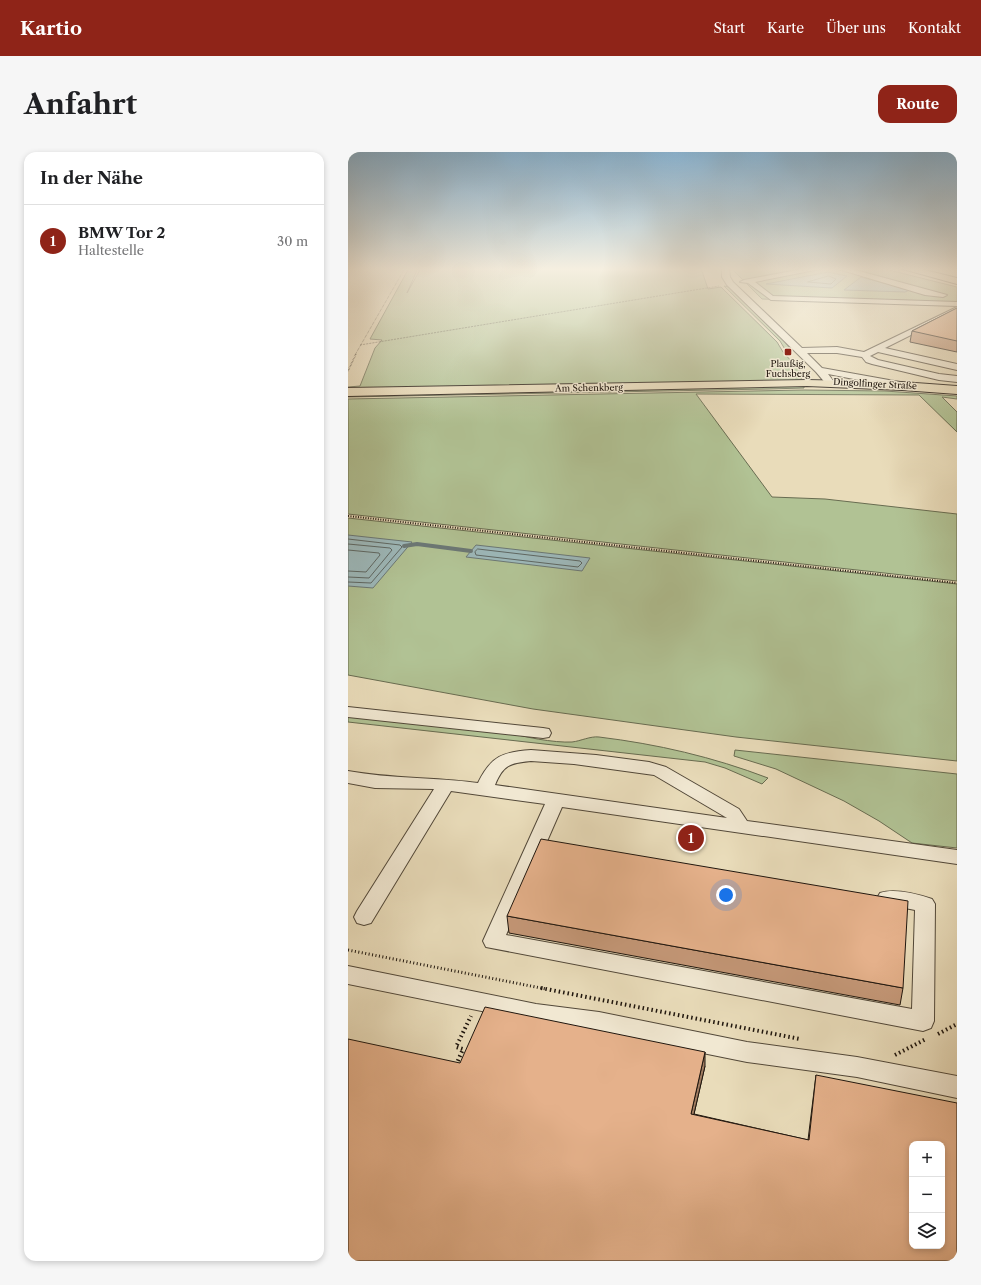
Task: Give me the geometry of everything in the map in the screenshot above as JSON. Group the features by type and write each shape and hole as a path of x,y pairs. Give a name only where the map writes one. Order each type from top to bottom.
{"main road":[{"name":"Dingolfinger Straße","path":"830,383 957,390"},
{"name":"Am Schenkberg","path":"348,392 830,383"}],"street":[{"name":"Dingolfinger Straße","path":"768,320 819,370 830,383"},
{"path":"800,351 837,350 865,355 935,320"},
{"path":"876,349 957,367"},
{"path":"865,355 869,360 875,362 939,377 957,379"},
{"path":"819,370 902,386"},
{"path":"348,712 543,733"},
{"path":"484,790 494,770 504,760 517,755 539,755 649,768 660,771 733,813 742,827"},
{"path":"348,778 375,782 446,784 957,857"},
{"path":"364,918 446,784"},
{"path":"556,800 546,841 493,941 551,946 843,1001 923,1021 925,904 869,895"},
{"path":"348,975 572,1020 599,1022 747,1052 857,1067 957,1088"}],"path":[{"path":"348,371 360,345 375,320"},
{"path":"360,345 512,320"},
{"path":"348,516 957,583"},
{"path":"348,950 806,1040"},
{"path":"455,1069 463,1049 456,1047 478,1001"},
{"path":"891,1057 957,1024"}],"green space":[{"path":"381,320 754,320 777,342 783,352 803,374 801,380 789,381 348,390 348,387 360,386 375,348 382,340 370,339"},
{"path":"758,320 762,320 792,351 786,351 780,341"},
{"path":"804,386 804,388 768,389 348,397 348,394"},
{"path":"804,390 885,391 957,396 957,399 942,397 957,412 957,432 919,395 696,394 772,497 825,499 957,514 957,581 348,514 348,399"},
{"path":"348,518 957,584 957,761 736,737 533,709 348,675"},
{"path":"348,714 506,731 557,742 572,742 596,737 642,743 685,752 747,770 768,778 762,784 725,768 705,762 348,722"},
{"path":"735,750 957,774 957,848 912,843 879,821 844,801 776,769 734,756"}],"water":[{"path":"348,535 412,542 373,588 348,586"},
{"path":"476,545 590,558 582,571 466,557"}],"building":[{"path":"934,320 957,320 957,341 912,331"},
{"path":"541,839 908,901 903,988 507,916"},
{"path":"485,1007 705,1052 691,1114 809,1140 816,1075 957,1103 957,1261 348,1261 348,1039 460,1063"}],"waterway":[{"path":"404,546 417,544 471,551"}],"place":[{"name":"Plaußig, Fuchsberg","path":"788,352"},
{"name":"BMW Tor 2","path":"691,838"}]}
